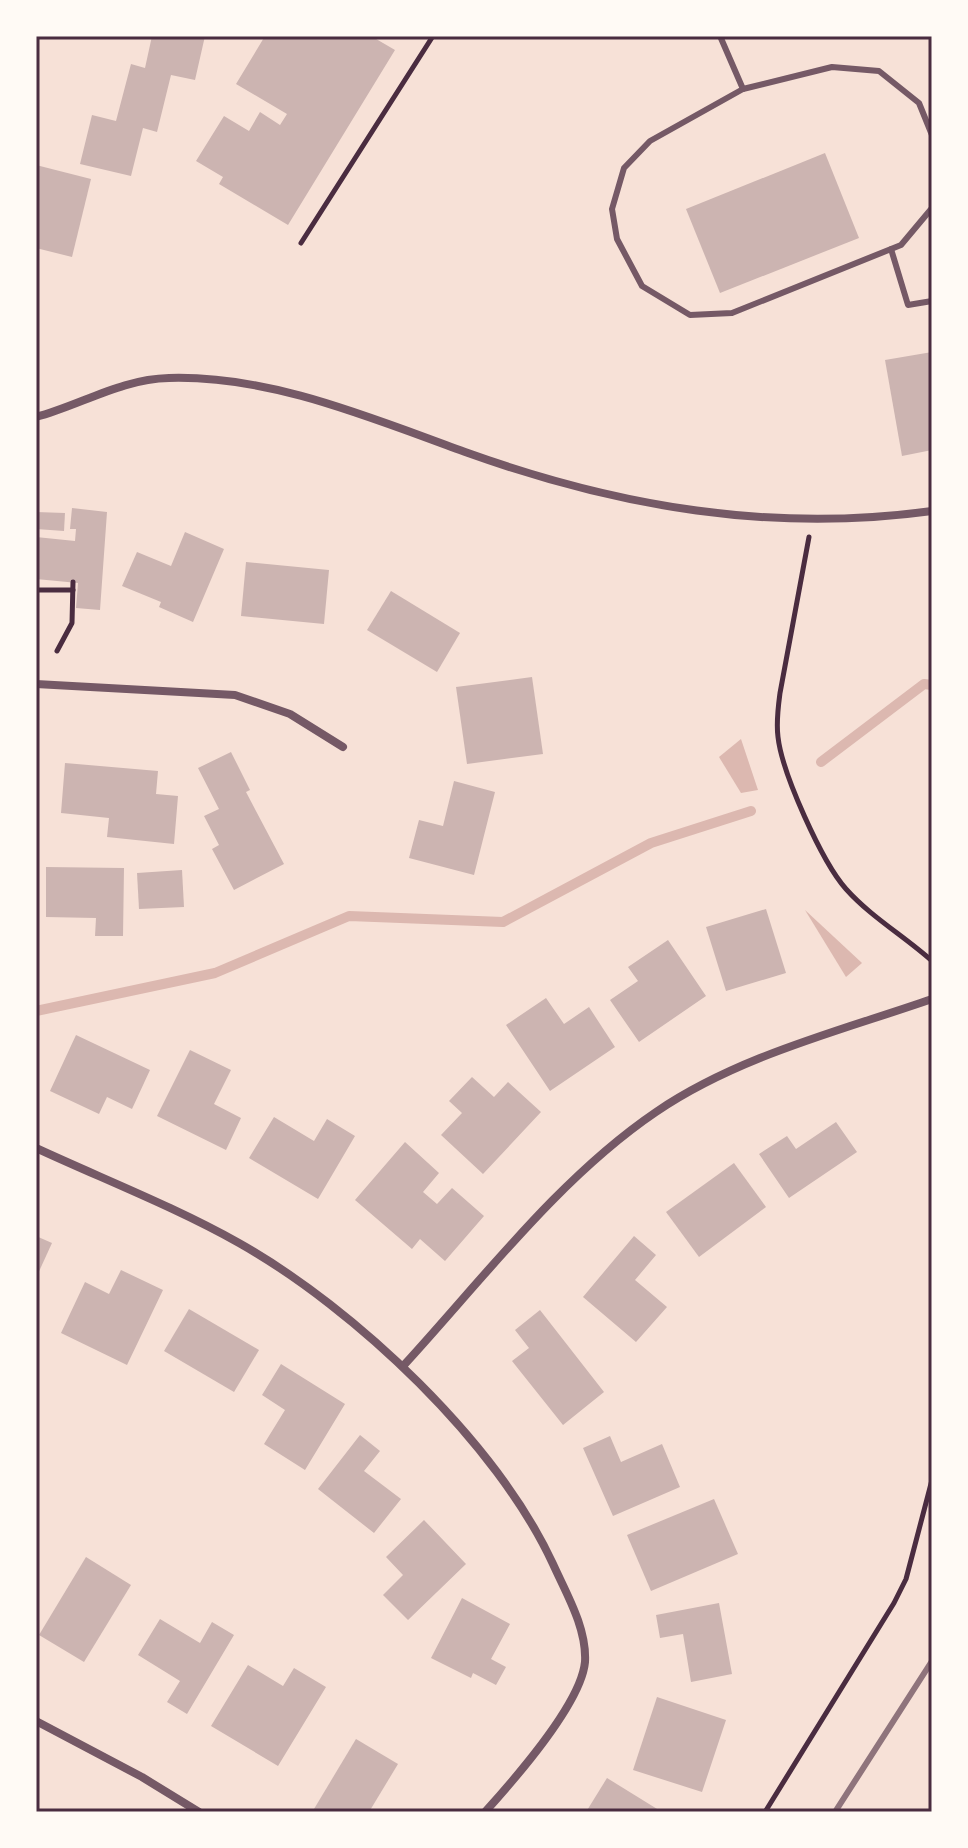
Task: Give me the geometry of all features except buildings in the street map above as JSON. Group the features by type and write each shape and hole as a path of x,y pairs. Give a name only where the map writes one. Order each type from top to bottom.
{"street":[{"path":"36,417 130,383 167,378 207,379 254,386 344,409 591,492 712,515 812,521 932,511"},
{"path":"36,684 235,695 290,714 343,747"},
{"path":"404,1365 578,1176 657,1111 701,1085 750,1064 932,999"},
{"path":"36,1148 238,1242 348,1319 404,1365 504,1483 536,1528 577,1615 585,1661 579,1680 560,1716 527,1763 485,1812"},
{"path":"36,1721 142,1777 199,1812"}],"lane":[{"path":"720,36 743,89"},
{"path":"932,135 919,103 879,71 832,67 743,89 650,141 624,168 612,209 617,239 642,286 690,315 732,313 901,245 932,208"},
{"path":"891,249 908,305 932,301"}],"path":[{"path":"301,243 433,36"},
{"path":"812,521 780,693 777,728 783,757 817,840 844,887 864,908 932,961"},
{"path":"57,651 72,623 73,582"},
{"path":"36,590 73,590"},
{"path":"765,1812 894,1603 906,1579 932,1480"}],"shaded area":[{"path":"741,739 758,790 741,793 719,757"},
{"path":"805,910 862,963 846,977"}],"waterway":[{"path":"821,762 924,684 932,685"},
{"path":"36,1011 215,973 349,916 503,922 651,843 751,811"}],"railway":[{"path":"835,1812 932,1661"}]}
